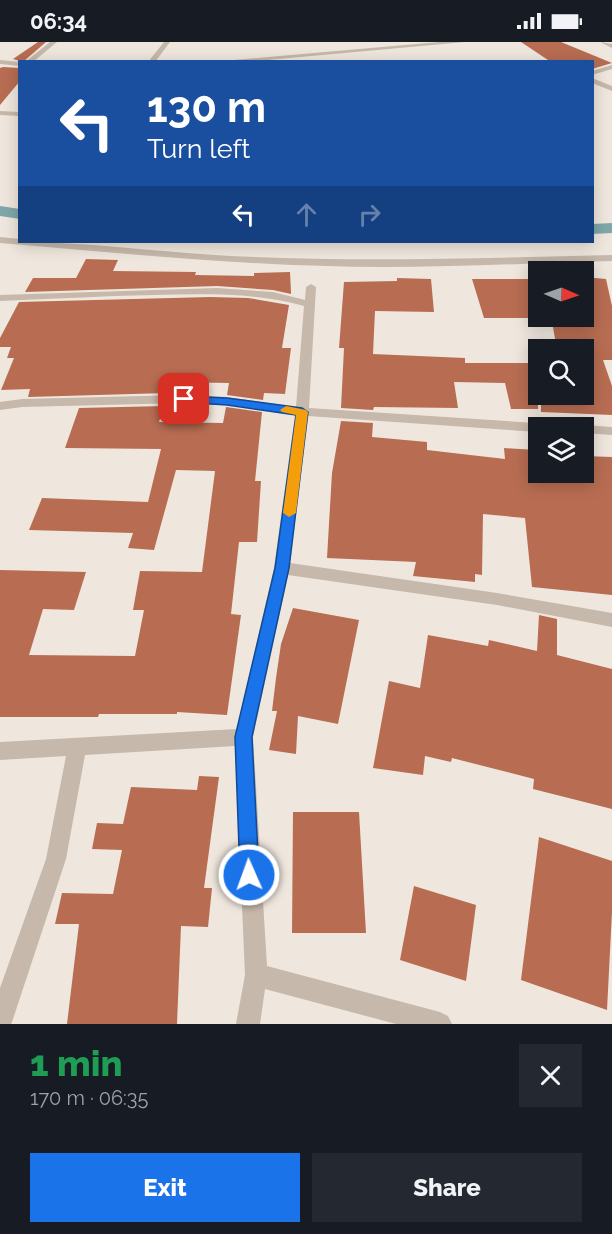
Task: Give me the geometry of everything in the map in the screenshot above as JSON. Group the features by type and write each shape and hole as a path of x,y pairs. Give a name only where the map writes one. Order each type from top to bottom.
{"street":[{"path":"31,60 54,42"},
{"path":"153,60 167,42"},
{"path":"258,60 280,59 317,50 382,51 437,43 462,42"},
{"path":"603,42 612,46"},
{"path":"0,62 18,64"},
{"path":"594,72 612,67"},
{"path":"594,81 612,88"},
{"path":"0,113 18,114"},
{"path":"0,240 18,242"},
{"path":"36,243 215,258 385,264 612,258"},
{"path":"0,298 193,291 289,298 310,295 302,412 282,568 244,737 256,975 248,1024"},
{"path":"0,406 184,399 227,401 302,412 528,427"},
{"path":"594,430 612,431"},
{"path":"282,568 486,597 612,620"},
{"path":"0,751 244,737"},
{"path":"0,1022 56,859 77,747"},
{"path":"256,975 440,1024"}],"building":[{"path":"38,42 46,42 25,60 13,59"},
{"path":"521,42 561,42 612,63 594,68 594,60 548,60"},
{"path":"0,68 18,68 18,83 0,105"},
{"path":"86,259 118,260 113,271 196,272 195,275 254,276 254,273 290,272 291,294 273,290 217,286 25,292 33,278 76,278"},
{"path":"397,278 431,279 434,312 375,311 373,354 465,358 465,363 528,363 528,405 538,405 538,409 511,409 505,383 454,382 458,408 374,407 373,410 341,408 344,348 339,348 344,282 397,281"},
{"path":"594,278 606,279 612,306 612,360 603,360 612,386 612,415 541,412 541,405 594,405 594,339 555,339 553,327 594,327"},
{"path":"472,279 528,279 528,318 484,318"},
{"path":"248,298 289,305 282,348 291,348 285,394 264,393 263,400 227,395 229,383 171,382 167,393 28,397 30,389 1,390 14,358 7,358 11,347 0,347 0,338 19,302"},
{"path":"164,406 159,422 223,423 226,407 262,412 255,481 261,481 257,542 239,542 231,614 241,615 227,715 177,712 177,714 99,714 98,717 0,717 0,570 86,572 74,610 43,609 29,655 135,656 144,610 133,610 140,571 202,572 215,471 176,470 154,550 128,548 133,533 29,530 42,498 148,502 161,449 65,448 79,408"},
{"path":"341,421 373,423 372,437 427,442 427,450 505,459 504,448 528,450 528,483 594,483 594,456 612,457 612,595 532,587 525,518 483,514 482,575 475,574 475,582 413,576 416,562 327,558 332,473"},
{"path":"293,608 359,620 338,724 298,716 296,754 269,750 277,711 272,711 281,644"},
{"path":"539,615 557,619 557,655 612,669 612,809 533,789 534,779 452,758 451,762 425,756 423,775 373,768 389,681 420,688 428,635 488,646 489,640 537,651"},
{"path":"199,776 219,777 204,888 212,888 208,927 181,926 177,1024 67,1024 79,924 55,924 62,893 113,894 122,850 92,849 97,823 123,824 131,787 197,790"},
{"path":"293,812 359,812 366,933 292,933"},
{"path":"539,837 612,861 607,1010 521,980"},
{"path":"414,886 476,905 466,981 400,960"}],"waterway":[{"path":"0,211 18,214"},
{"path":"594,229 612,228"}],"slow traffic":[{"path":"286,410 302,412 289,513"}],"route":[{"path":"184,399 227,401 302,412 282,568 244,737 249,875"}]}
